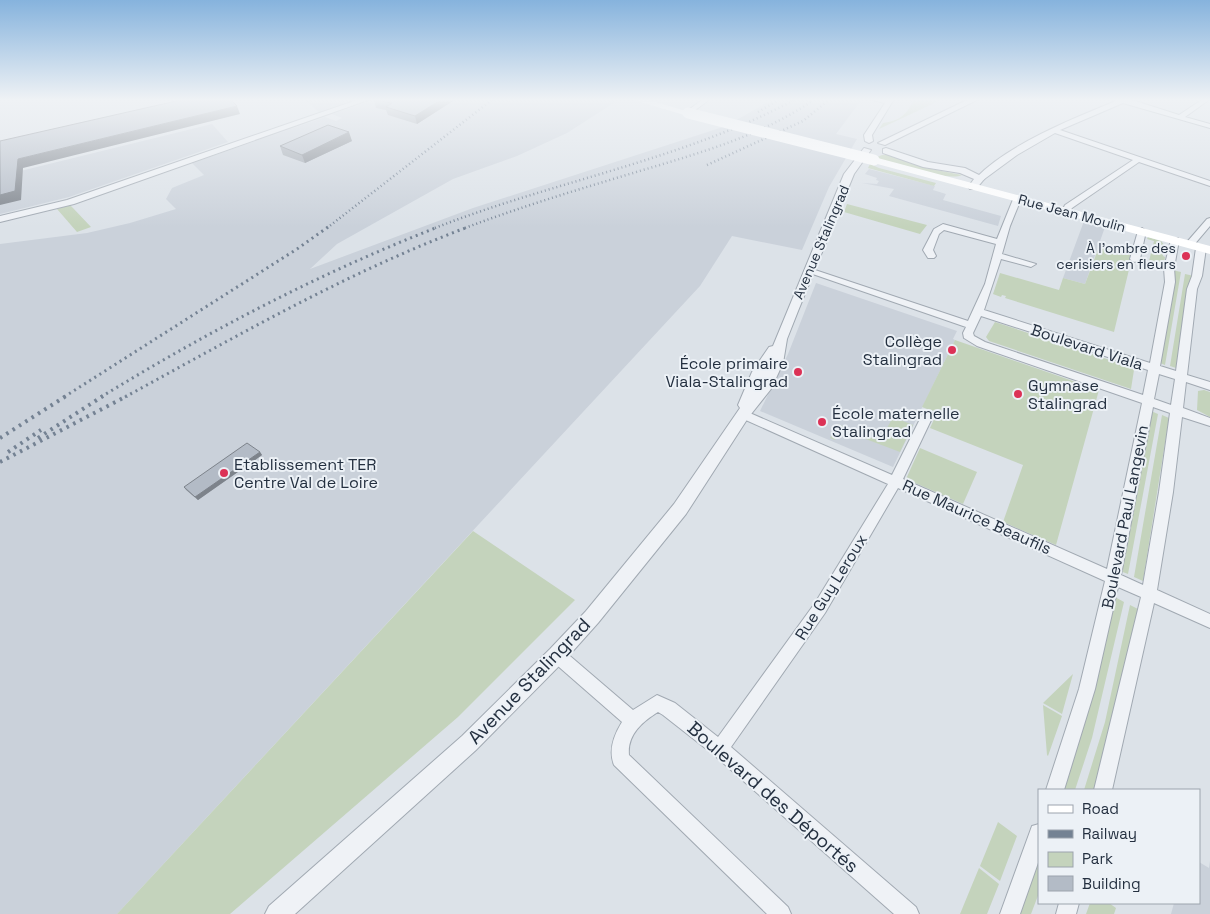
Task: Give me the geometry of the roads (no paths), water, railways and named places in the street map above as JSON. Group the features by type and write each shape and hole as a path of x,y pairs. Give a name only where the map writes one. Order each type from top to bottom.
{"main road":[{"name":"Rue Jean Moulin","path":"807,142 874,160 976,182 1017,199 1200,247"}],"street":[{"path":"0,219 55,207 243,142"},
{"path":"868,142 868,146 876,152 894,142"},
{"path":"884,147 926,165 962,170 976,182 1010,154 1032,142"},
{"path":"1088,142 1210,184"},
{"name":"Avenue Stalingrad","path":"276,914 469,743 557,656 680,509 743,414 764,389 776,364 782,338 849,174 868,146"},
{"path":"1066,211 1068,207 1139,159"},
{"path":"809,271 972,326 990,286 1000,242 1008,217 1017,199"},
{"path":"1200,247 1210,221"},
{"path":"930,256 928,250 933,235 938,229 943,227 1000,242"},
{"path":"1135,259 1142,231"},
{"name":"Boulevard Paul Langevin","path":"1055,789 1069,752 1095,663 1148,401 1170,282 1169,268 1175,240"},
{"name":"Boulevard Paul Langevin","path":"1103,789 1148,594 1166,492 1192,289 1197,276 1200,247"},
{"path":"998,255 1031,264"},
{"name":"Boulevard Viala","path":"978,312 1210,386"},
{"name":"Boulevard Viala","path":"972,326 968,334 974,341 1210,422"},
{"name":"Rue Maurice Beaufils","path":"743,414 1210,621"},
{"name":"Rue Guy Leroux","path":"720,750 820,608 896,481 927,416"},
{"path":"557,656 634,721"},
{"name":"Boulevard des Déportés","path":"781,914 620,759 618,747 623,735 644,710 657,703 669,709 720,750 909,914"},
{"path":"1010,914 1038,836"}],"railway":[{"path":"327,228 438,142"},
{"path":"435,228 480,211 618,169 698,142"},
{"path":"465,228 576,190 730,142"},
{"path":"707,165 758,142"},
{"path":"64,397 297,249 328,227"},
{"path":"101,397 183,349 266,304 351,264 438,227"},
{"path":"125,397 336,284 468,227"},
{"path":"0,438 66,396"},
{"path":"38,438 103,396"},
{"path":"0,462 127,396"},
{"path":"8,452 41,430"}],"place":[{"name":"À l'ombre des cerisiers en fleurs","path":"1186,256"},
{"name":"Collège Stalingrad","path":"952,350"},
{"name":"École primaire Viala-Stalingrad","path":"798,372"},
{"name":"Gymnase Stalingrad","path":"1018,394"},
{"name":"École maternelle Stalingrad","path":"822,422"},
{"name":"Etablissement TER Centre Val de Loire","path":"224,473"}]}
